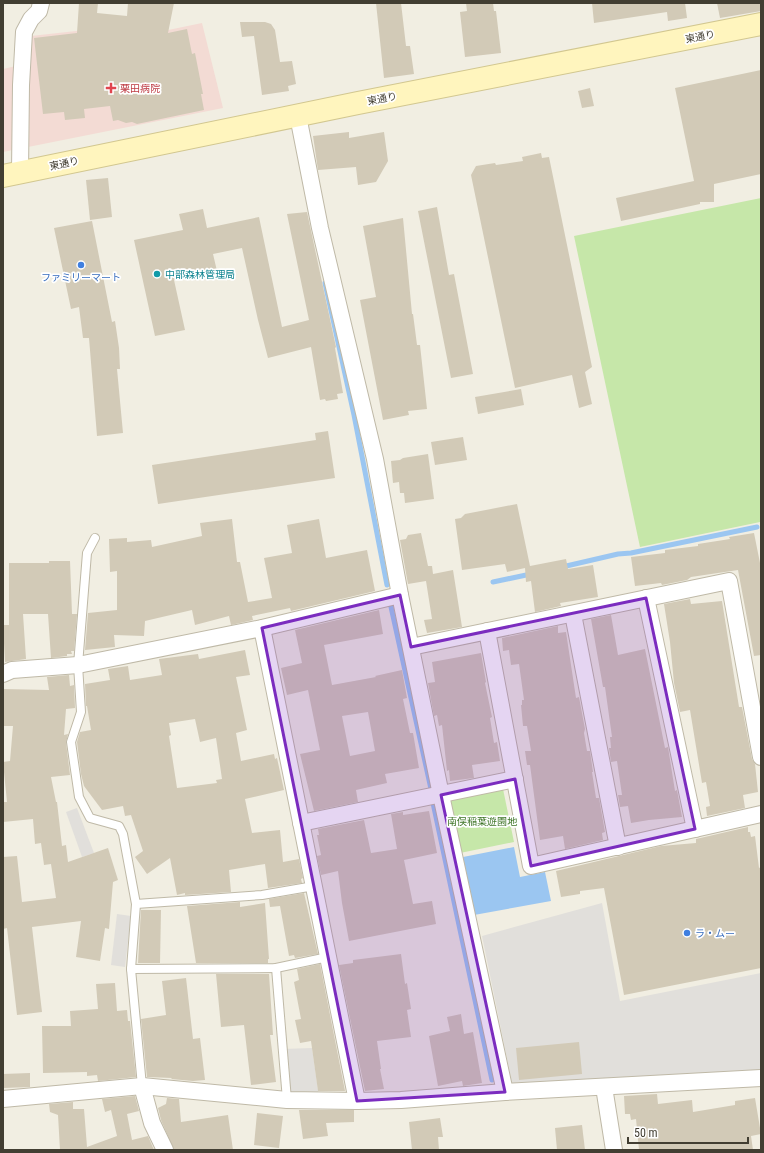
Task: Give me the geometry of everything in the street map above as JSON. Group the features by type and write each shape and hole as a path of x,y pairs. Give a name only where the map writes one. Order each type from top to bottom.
{"street":[{"path":"11,174 21,85 24,32 31,19 39,11 42,3"},
{"name":"東通り","path":"11,174 761,24"},
{"path":"298,116 320,228 375,459 400,595 441,795 505,1092"},
{"path":"411,647 729,581 761,757"},
{"path":"3,674 12,670 78,665 262,628 400,595"},
{"path":"646,598 695,829"},
{"path":"573,614 618,847"},
{"path":"262,628 357,1101"},
{"path":"487,632 531,866 761,814"},
{"path":"302,823 515,780"},
{"path":"3,1099 142,1086 287,1100 401,1100 505,1092 761,1078"},
{"path":"142,1086 152,1123 165,1150"},
{"path":"604,1087 614,1150"}],"lane":[{"path":"95,538 87,553 78,665 81,712 71,742 79,797 90,818 118,826 123,834 136,904 131,969 142,1086"},
{"path":"136,904 262,895 314,886"},
{"path":"131,969 276,968 328,957"},
{"path":"276,968 287,1100"}],"highlighted area":[{"path":"400,595 411,647 646,598 695,829 531,866 515,779 441,795 505,1092 357,1101 262,628"}],"shaded area":[{"name":"栗田病院","path":"202,23 223,108 3,152 3,69 16,66 31,36 85,30 115,41"},
{"path":"77,808 94,853 82,857 66,812"},
{"path":"602,903 620,1001 761,973 761,1072 513,1088 482,936"},
{"path":"117,914 131,916 125,967 111,965"},
{"path":"312,1048 319,1097 286,1097 282,1049"}],"green space":[{"path":"761,198 761,525 760,522 640,547 574,236"},
{"name":"南俣稲葉遊園地","path":"503,789 514,842 460,853 450,799"}],"water":[{"path":"514,847 520,877 545,872 551,901 474,915 463,857"}],"building":[{"name":"栗田病院","path":"79,3 98,3 97,13 127,16 128,3 174,3 168,33 187,29 192,54 195,53 203,94 201,94 204,110 137,124 132,122 126,123 118,120 113,121 110,106 84,109 85,118 65,120 64,112 43,114 34,38 77,33"},
{"path":"376,3 401,3 406,46 410,46 414,74 384,78"},
{"path":"466,3 493,3 494,11 496,11 501,53 465,57 460,12 467,11"},
{"path":"592,3 685,3 687,18 668,21 667,12 594,23"},
{"path":"717,3 761,3 761,11 720,18"},
{"path":"240,22 265,22 271,24 275,30 280,62 292,61 296,84 288,86 289,91 262,95 254,36 242,37"},
{"path":"761,70 761,174 714,184 714,202 700,202 700,204 621,221 616,198 694,181 675,88"},
{"path":"590,88 594,106 582,108 578,91"},
{"path":"349,132 349,138 384,132 388,161 376,182 358,185 356,167 318,170 313,136"},
{"path":"541,153 542,158 549,157 592,367 585,372 592,404 579,408 572,375 515,388 471,175 476,166 523,161 522,157"},
{"path":"108,178 112,217 90,220 86,180"},
{"path":"437,207 449,275 454,274 473,374 451,378 418,211"},
{"path":"203,209 207,228 259,217 282,327 309,320 287,214 307,212 336,347 343,393 337,394 338,399 326,401 325,399 320,400 311,347 268,358 242,248 213,254 217,271 174,280 185,330 155,336 134,240 183,230 179,214"},
{"path":"403,218 412,314 417,345 420,345 427,409 408,411 409,415 383,420 360,300 376,297 363,226"},
{"path":"92,221 112,322 115,321 119,348 120,369 117,369 123,433 97,436 89,338 83,338 79,307 71,309 54,228"},
{"path":"521,389 524,405 478,414 475,397"},
{"path":"328,431 335,478 158,504 152,465 316,440 315,433"},
{"path":"463,437 467,460 435,465 431,442"},
{"path":"428,454 434,499 405,503 404,493 400,493 399,482 393,483 391,461"},
{"path":"517,504 530,566 566,559 568,569 593,565 598,597 560,603 561,606 535,612 531,581 526,582 525,568 507,572 505,564 462,570 455,519 461,518 465,514"},
{"path":"232,519 237,562 240,562 248,602 272,598 264,558 292,553 287,525 319,519 326,558 367,550 375,591 291,611 290,608 252,616 253,620 231,625 229,616 195,625 192,610 145,621 144,636 114,635 115,647 85,650 88,613 117,610 117,571 110,572 109,539 127,538 127,542 151,540 152,547 202,536 200,523"},
{"path":"421,533 428,566 432,566 433,574 453,570 462,627 427,633 424,620 432,619 426,581 408,584 400,540 406,539 408,535"},
{"path":"754,533 761,568 761,655 754,656 738,570 691,577 687,580 662,585 661,583 635,586 631,557 665,553 665,550 698,546 698,544 730,539 729,537"},
{"path":"49,561 70,561 72,614 77,614 74,651 71,651 72,654 67,654 67,656 51,658 48,614 23,614 26,659 5,662 3,625 9,625 9,563 49,563"},
{"path":"690,599 691,604 722,601 739,707 742,707 752,759 755,764 758,792 743,795 745,808 707,816 706,807 710,806 706,782 702,783 690,710 680,712 674,683 664,604"},
{"path":"379,610 383,634 324,645 332,685 376,677 375,676 402,670 407,698 403,699 410,733 413,733 419,768 385,774 387,783 356,790 358,802 314,811 300,754 320,750 308,690 287,695 281,668 302,663 295,630","holes":["368,712 375,751 350,756 342,716"]},
{"path":"611,615 618,655 645,649 665,748 668,747 675,791 677,790 682,817 631,823 628,806 620,807 618,795 622,795 617,761 611,762 609,748 611,748 610,737 612,737 605,687 603,687 591,619"},
{"path":"558,626 558,633 566,632 576,698 579,697 585,729 584,733 587,751 590,751 596,798 599,798 605,832 602,833 603,840 565,849 563,836 540,840 530,765 527,765 525,751 531,751 527,726 523,726 521,705 522,700 524,700 519,664 511,665 509,650 503,651 502,638"},
{"path":"245,650 250,675 236,677 247,730 236,733 241,761 274,754 275,759 277,758 284,790 245,799 252,833 280,830 283,862 299,859 303,878 301,879 302,883 268,888 265,864 229,870 231,892 185,895 185,893 177,895 170,858 147,874 135,857 143,851 131,815 125,816 123,806 102,810 84,786 77,742 80,732 91,730 86,706 85,684 110,680 108,669 128,666 130,680 162,675 159,659 198,654 199,659","holes":["195,719 200,742 216,738 222,779 216,780 217,783 177,788 169,736 171,735 169,723"]},
{"path":"481,653 492,717 490,718 494,743 497,742 500,761 472,765 474,778 450,781 449,770 447,771 442,725 439,726 437,715 434,716 428,683 435,682 432,662"},
{"path":"69,675 70,686 74,685 75,708 66,709 64,735 68,734 66,743 70,775 51,777 57,802 62,846 66,845 68,862 108,848 118,880 113,882 109,929 105,928 100,961 76,957 81,921 32,927 42,1012 17,1015 7,928 3,929 3,857 17,856 22,902 56,898 51,864 44,865 41,843 35,844 33,819 3,822 3,802 7,802 3,762 10,761 13,726 3,726 3,689 49,690 47,677"},
{"path":"429,811 437,853 404,860 413,904 432,901 436,924 349,941 338,871 321,875 317,856 321,855 317,835 319,835 318,829 364,820 371,853 397,849 391,814 403,812 403,815"},
{"name":"ラ・ムー","path":"748,827 748,832 750,832 751,837 755,836 759,868 761,867 761,968 624,995 604,888 580,891 580,894 561,897 556,871 661,846 696,843 696,839"},
{"path":"304,893 318,954 295,958 294,955 289,956 280,906 270,907 269,899"},
{"path":"240,902 240,907 265,903 268,963 196,963 187,906"},
{"path":"141,910 161,910 160,963 138,963"},
{"path":"401,954 405,984 407,983 411,1009 407,1010 411,1037 377,1041 384,1089 365,1091 339,965 353,963 353,960"},
{"path":"320,964 345,1091 318,1091 311,1041 300,1043 295,1020 301,1019 294,982 299,980 297,969"},
{"path":"216,974 269,974 273,1035 270,1035 276,1082 251,1085 244,1025 221,1027"},
{"path":"186,978 193,1039 200,1038 205,1080 193,1081 147,1077 141,1019 166,1015 162,981"},
{"path":"115,983 117,1011 127,1010 128,1021 130,1021 136,1077 98,1081 97,1075 87,1076 87,1072 43,1073 42,1026 71,1026 70,1011 98,1009 96,984"},
{"path":"461,1014 464,1034 473,1032 482,1083 463,1086 462,1081 438,1086 429,1036 450,1031 447,1017"},
{"path":"579,1042 582,1074 519,1080 516,1048"},
{"path":"30,1073 30,1087 3,1088 3,1074"},
{"path":"657,1094 658,1104 692,1100 693,1112 735,1105 735,1101 755,1098 761,1134 751,1136 753,1150 639,1150 636,1119 631,1120 630,1114 625,1114 624,1096"},
{"path":"135,1096 139,1111 127,1114 132,1140 148,1136 154,1150 60,1150 58,1115 50,1112 49,1104 73,1102 73,1109 84,1109 87,1147 117,1136 111,1110 105,1112 102,1099"},
{"path":"167,1098 179,1099 181,1122 228,1115 233,1150 174,1150 161,1120 158,1108 166,1104"},
{"path":"299,1110 354,1110 354,1122 326,1123 328,1136 303,1139"},
{"path":"257,1113 283,1116 279,1148 254,1145"},
{"path":"440,1118 443,1137 438,1137 439,1150 412,1150 409,1122"},
{"path":"582,1125 585,1150 557,1150 555,1128"}],"waterway":[{"path":"325,283 354,415 387,585"},
{"path":"562,567 618,554 631,553 757,527"},
{"path":"493,582 531,574"},
{"path":"391,607 431,789"},
{"path":"433,803 492,1080"}],"place":[{"name":"栗田病院","path":"111,88"},
{"name":"ファミリーマート","path":"81,265"},
{"name":"中部森林管理局","path":"157,274"},
{"name":"ラ・ムー","path":"687,933"}]}
